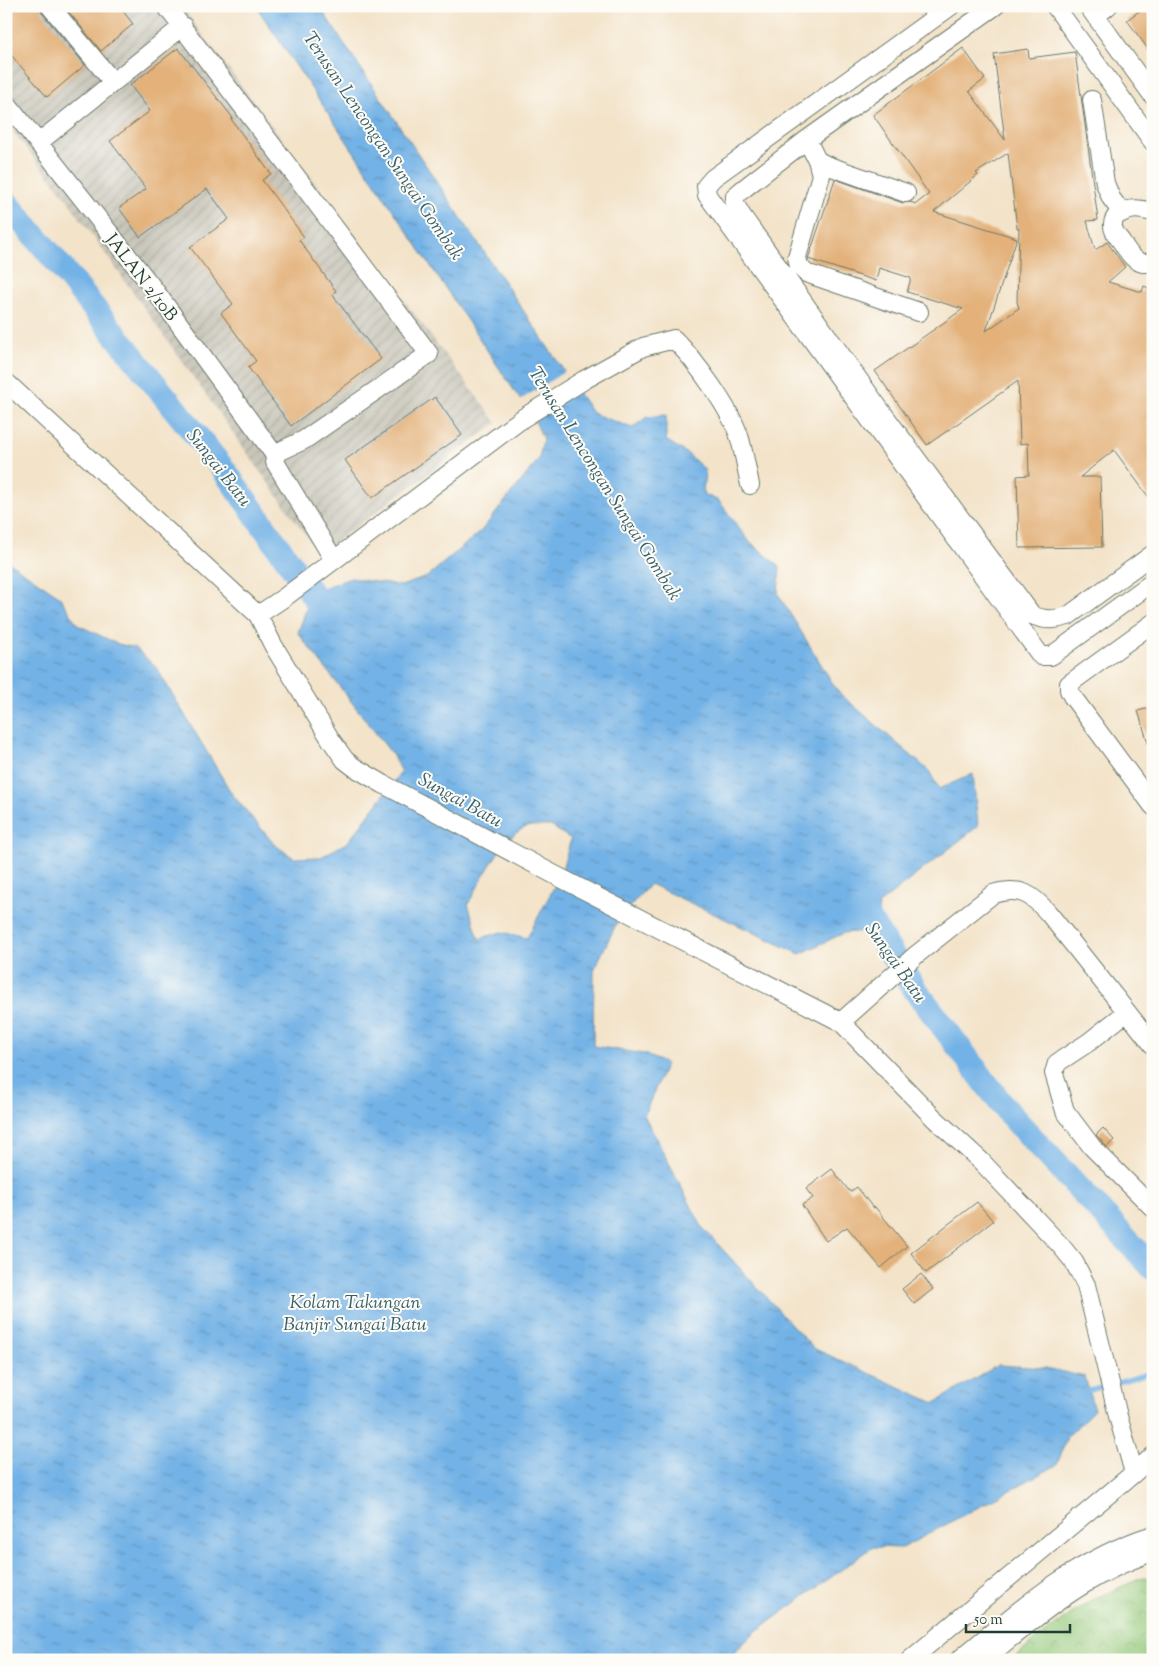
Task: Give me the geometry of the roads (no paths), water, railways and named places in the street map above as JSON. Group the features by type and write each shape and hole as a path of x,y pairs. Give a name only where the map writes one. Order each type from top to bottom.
{"street":[{"path":"50,6 113,82"},
{"path":"166,6 183,26 429,354 304,440 274,454"},
{"path":"951,6 713,178 706,186 707,195 1026,638 1041,656 1051,656 1153,582"},
{"path":"995,6 805,141 735,196 735,204 876,404 1032,615 1042,619 1054,620 1068,616 1153,554"},
{"path":"1054,6 1153,142"},
{"path":"1097,9 1153,96"},
{"path":"38,143 183,26"},
{"path":"1092,100 1105,184 1111,198 1122,212"},
{"name":"JALAN 2/10B","path":"6,102 153,288 274,454 275,462 328,565"},
{"path":"805,141 818,160 821,174 797,257 799,266 806,273 919,312"},
{"path":"818,160 826,165 906,193"},
{"path":"1153,212 1129,209 1116,217 1113,224 1115,232 1132,257 1140,263 1148,264 1153,261"},
{"path":"258,614 285,597 523,418 642,347 674,339 688,352 725,408 740,438 750,485"},
{"path":"6,382 258,614 273,645 339,752 354,767 553,874 840,1022 934,1118 981,1161 1074,1262 1086,1285 1134,1473"},
{"path":"1153,623 1069,684 1072,696 1153,806"},
{"path":"840,1022 916,955 993,894 1016,890 1038,901 1153,1044"},
{"path":"1127,1012 1089,1042 1056,1063 1054,1073 1065,1111 1072,1122 1092,1147 1153,1208"},
{"path":"910,1660 1153,1456"},
{"path":"959,1660 1058,1580 1108,1553 1149,1545"},
{"path":"984,1660 1066,1594 1149,1545"}],"water":[{"name":"Kolam Takungan Banjir Sungai Batu","path":"256,6 319,6 592,413 632,428 647,417 666,415 666,440 689,455 705,470 703,494 719,501 748,540 780,567 778,594 838,692 929,771 939,789 973,774 978,826 879,904 876,930 844,933 800,954 650,884 619,918 594,970 593,1046 644,1054 666,1064 644,1115 702,1227 813,1348 935,1403 998,1365 1046,1368 1085,1377 1094,1410 1067,1437 1057,1465 902,1548 873,1547 755,1632 727,1660 669,1658 665,1660 6,1660 6,560 59,596 78,625 118,644 135,648 156,667 232,794 275,845 294,858 321,857 348,842 401,772 392,754 298,633 312,592 351,578 401,586 427,577 482,530 539,459 543,439 536,423","holes":["530,826 551,826 571,839 560,876 527,938 501,932 479,939 468,904 492,862 507,841 524,828"]}],"waterway":[{"name":"Sungai Batu","path":"6,202 56,261 224,470 331,621"},
{"name":"Sungai Batu","path":"849,916 867,917 914,988 1007,1111 1153,1268"},
{"path":"1113,1384 1153,1372"},
{"path":"1088,1391 1106,1386"}],"water label":[{"name":"Terusan Lencongan Sungai Gombak","path":"384,145"},
{"name":"Terusan Lencongan Sungai Gombak","path":"606,483"}]}
